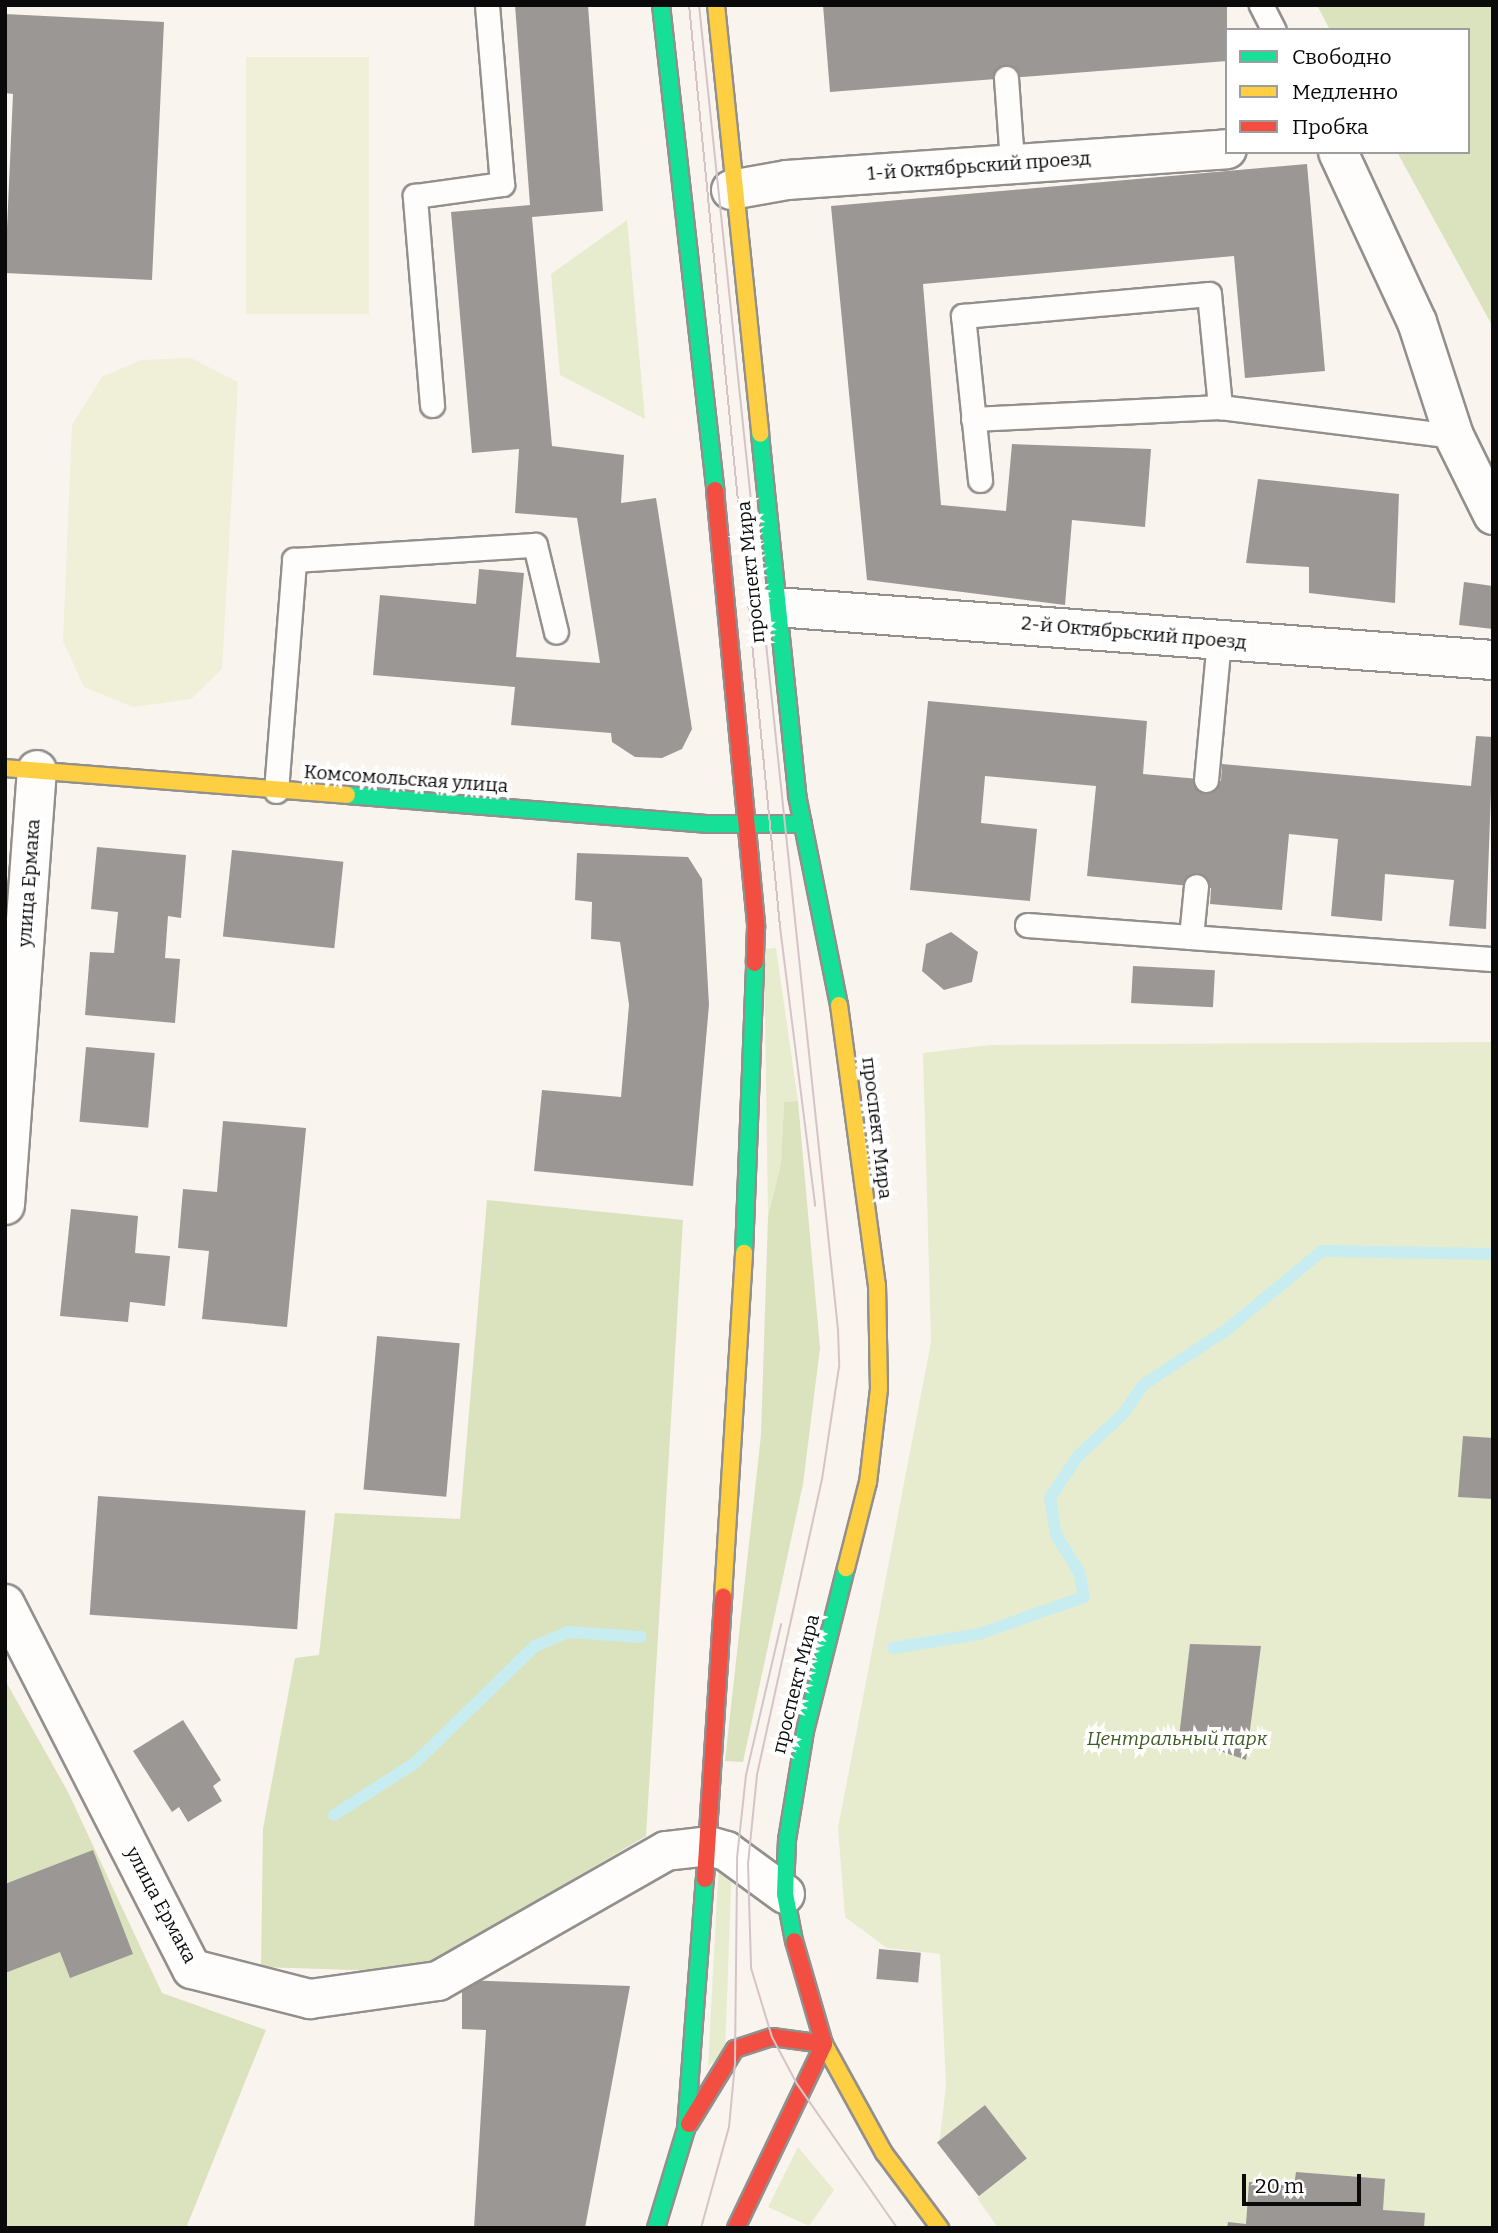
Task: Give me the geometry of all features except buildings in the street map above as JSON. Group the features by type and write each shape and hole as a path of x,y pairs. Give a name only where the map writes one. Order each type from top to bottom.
{"main road":[{"name":"проспект Мира","path":"656,2228 686,2129 709,1846 743,1283 756,927 749,825 661,5"},
{"name":"проспект Мира","path":"716,5 731,190 776,607 803,824 846,1054 877,1285 879,1389 868,1482 792,1792 785,1894 800,1974 824,2045 884,2152 940,2228"},
{"name":"Комсомольская улица","path":"21,769 276,791 749,825 803,824"},
{"path":"686,2129 735,2049 772,2037 824,2045 767,2154 736,2228"}],"street":[{"name":"1-й Октябрьский проезд","path":"731,190 787,180 1012,162 1225,149"},
{"path":"1339,154 1417,322 1454,436 1493,515"},
{"name":"2-й Октябрьский проезд","path":"776,607 1493,660"},
{"name":"улица Ермака","path":"5,1205 21,769"},
{"name":"улица Ермака","path":"5,1604 192,1969 310,1999 438,1981 629,1868 666,1851 709,1846"},
{"path":"709,1846 748,1864 785,1894"}],"lane":[{"path":"432,405 415,196 502,184 487,5"},
{"path":"1261,5 1273,28"},
{"path":"1006,78 1012,162"},
{"path":"980,480 963,316 1209,294 1220,407"},
{"path":"973,419 1220,407 1454,436"},
{"path":"276,791 294,560 535,545 556,632"},
{"path":"1206,779 1219,640"},
{"path":"1191,937 1196,886"},
{"path":"1027,925 1493,959"}],"green space":[{"path":"1317,5 1493,5 1493,327 1398,154 1470,154 1470,28 1329,28"},
{"path":"246,57 369,57 369,314 246,314"},
{"path":"627,220 645,419 560,375 551,274"},
{"path":"191,358 238,382 222,669 191,699 133,707 84,687 63,641 72,425 102,377 141,360"},
{"path":"776,948 798,1101 784,1102 781,1163 768,1217 764,949"},
{"name":"Центральный парк","path":"1493,1042 1493,2228 998,2228 977,2198 1027,2159 985,2105 939,2145 946,2086 940,1954 887,1948 845,1917 838,1828 931,1342 923,1053 989,1045"},
{"path":"798,1101 820,1348 803,1484 743,1762 725,1761 761,1435 768,1217 781,1163 784,1102"},
{"path":"487,1200 683,1220 646,1836 415,1972 261,1967 263,1829 295,1658 319,1655 335,1513 460,1519"},
{"path":"5,1680 68,1792 162,1993 266,2030 186,2228 5,2228"},
{"path":"719,1861 732,1863 725,2052 708,2066"},
{"path":"798,2147 834,2190 809,2226 768,2207"}],"waterway":[{"path":"893,1648 979,1634 1084,1597 1079,1572 1056,1535 1050,1498 1077,1457 1123,1414 1143,1385 1225,1331 1322,1251 1493,1254"},
{"path":"334,1815 415,1763 535,1646 568,1632 641,1637"}],"tram line":[{"path":"689,5 780,927 815,1206"},
{"path":"699,5 838,1330 839,1367 822,1479 757,1775 748,1864 751,1968 772,2037 797,2084 897,2228"},
{"path":"701,2228 729,2127 735,2063 737,1858 746,1775 781,1624"}],"traffic: fast":[{"path":"661,5 715,490"},
{"path":"760,434 797,795 839,1005"},
{"path":"347,795 709,824 803,824"},
{"path":"744,1253 755,963"},
{"path":"794,1941 785,1894 787,1840 805,1731 846,1568"},
{"path":"656,2228 686,2129 705,1879"}],"traffic: slow":[{"path":"716,5 760,434"},
{"path":"5,768 347,795"},
{"path":"839,1005 877,1285 879,1389 868,1482 846,1568"},
{"path":"723,1597 744,1253"},
{"path":"824,2044 884,2153 940,2228"}],"traffic: jam":[{"path":"715,490 756,927 755,963"},
{"path":"705,1879 723,1597"},
{"path":"736,2228 824,2044 794,1941"},
{"path":"689,2124 735,2049 772,2037 824,2044"}]}
